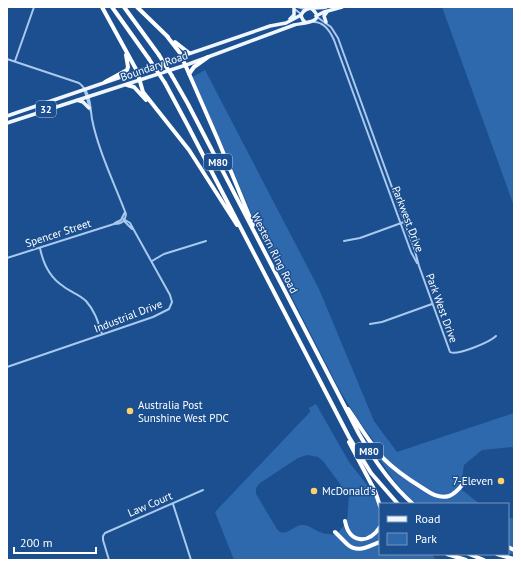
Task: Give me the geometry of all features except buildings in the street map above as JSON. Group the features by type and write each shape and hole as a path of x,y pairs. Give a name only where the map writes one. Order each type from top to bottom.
{"highway":[{"path":"102,7 137,71 143,92 192,154 246,238"},
{"name":"Western Ring Road","path":"112,7 149,58 165,84 320,383 363,462 385,491 397,503"},
{"name":"Western Ring Road","path":"124,7 159,56 188,104 359,434 392,484 411,503"},
{"path":"137,7 176,45 182,56 263,250"},
{"path":"166,35 189,53"},
{"path":"104,82 124,73 128,68 123,47"},
{"path":"189,74 194,67 208,57"},
{"path":"127,85 136,89 167,122"},
{"path":"320,383 357,459 375,491 379,503"},
{"path":"336,390 374,447 401,474 429,493 438,497 446,497 453,494 463,484"},
{"path":"345,521 350,535 359,539 372,536 379,528"},
{"path":"335,532 349,546 357,549 366,548 379,542"},
{"path":"450,555 466,560"},
{"path":"472,555 484,560"},
{"path":"500,555 514,559"}],"main road":[{"path":"305,9 342,7"},
{"path":"286,23 294,15 295,8"},
{"name":"32","path":"301,14 305,9"},
{"path":"312,9 316,16"},
{"path":"312,22 316,16 327,9"},
{"path":"326,22 324,16 327,9"},
{"path":"301,14 302,19 306,23"},
{"name":"Boundary Road","path":"7,116 270,26 286,23 301,14"},
{"name":"32","path":"306,23 312,22"},
{"name":"Boundary Road","path":"7,123 127,85 294,25 306,23"},
{"path":"76,100 84,102 89,108"}],"street":[{"path":"15,61 34,7"},
{"path":"295,8 305,9"},
{"path":"295,8 301,14"},
{"name":"Parkwest Drive","path":"316,16 326,22 336,33 415,251 419,266"},
{"name":"Parkwest Drive","path":"312,22 319,22 331,33 400,223 411,252 419,266"},
{"path":"7,59 79,83 87,97"},
{"name":"Spencer Street","path":"87,97 91,113"},
{"name":"Spencer Street","path":"7,258 114,224 124,219 125,211 97,139 91,113 90,100 87,97"},
{"name":"Industrial Drive","path":"7,367 153,317 169,309 172,305 170,295 130,223 124,219"},
{"path":"344,241 360,238 404,222"},
{"path":"152,261 164,254 206,242"},
{"path":"40,248 46,267 52,277 62,286 77,294 86,302 95,313 102,334"},
{"name":"Park West Drive","path":"419,266 451,354 456,354 489,342 496,336"},
{"path":"370,324 382,322 432,304"},
{"name":"Law Court","path":"110,560 102,540 103,535 108,531 204,490"},
{"path":"173,504 192,560"}],"green space":[{"path":"442,7 514,7 514,206"},
{"path":"205,70 319,289 374,421 397,452 514,413 514,448 482,450 464,465 461,484 462,490 479,503 417,503 408,497 378,457 380,450 340,391 263,241 193,77"},
{"path":"316,404 349,462 381,503 379,503 379,555 433,555 436,560 234,560 215,512 310,412 309,408","holes":["307,455 318,457 323,461 349,496 347,522 336,535 325,534 305,525 295,527 283,533 280,532 256,494 256,488 260,483 298,458"]},
{"path":"509,517 514,519 514,555 509,553"}],"place":[{"name":"Australia Post Sunshine West PDC","path":"130,411"},
{"name":"7-Eleven","path":"501,481"},
{"name":"McDonald's","path":"314,491"}]}
